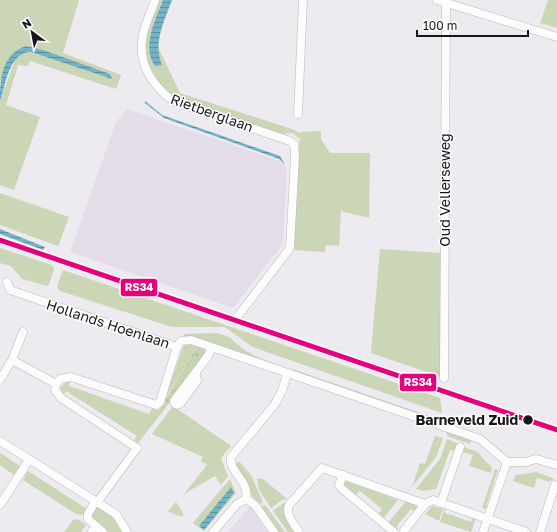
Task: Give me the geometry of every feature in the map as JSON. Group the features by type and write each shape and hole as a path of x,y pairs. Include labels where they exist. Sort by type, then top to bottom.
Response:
{"street":[{"name":"Rietberglaan","path":"155,0 144,31 142,53 145,66 152,82 162,93 173,101 290,141 294,144 295,156 290,248 238,316"},
{"path":"298,114 303,0"},
{"path":"437,0 557,37"},
{"name":"Oud Vellerseweg","path":"444,378 446,3"},
{"name":"Hollands Hoenlaan","path":"7,282 10,290 177,347 179,343 185,340 480,440 507,462"},
{"path":"0,380 12,360 23,332"},
{"path":"103,532 88,519 88,514 137,448 61,398 55,390 56,384 60,379 71,377 156,405 160,402 177,347"},
{"path":"196,373 208,356 211,348"},
{"path":"12,360 56,384"},
{"path":"246,499 247,488 233,466 231,457 275,404 282,391 287,374"},
{"path":"0,441 116,514 127,532"},
{"path":"441,502 460,446"},
{"path":"483,532 507,462 526,462 536,459 557,465"},
{"path":"0,506 29,460"},
{"path":"299,532 288,515 289,505 322,468 425,504"},
{"path":"343,475 339,485 341,488 394,532"},
{"path":"540,532 555,485"},
{"path":"214,532 237,504 246,499"},
{"path":"246,499 255,505 274,532"},
{"path":"403,532 425,504 433,500 526,532"}],"shaded area":[{"path":"127,109 283,162 287,171 283,244 233,308 70,252 116,122"},
{"path":"250,506 267,532 228,532"}],"green space":[{"path":"0,0 79,0 63,53 121,75 116,89 30,61 28,66 18,65 6,105 40,117 14,190 0,185 0,101 15,60 20,54 31,52 112,79 43,50 26,46 8,59 0,82"},
{"path":"160,0 163,0 155,23 150,45 152,61 159,57 158,47 180,93 292,129 300,133 299,139 293,133 282,134 181,100 166,90 155,76 146,51 148,31"},
{"path":"548,0 557,0 557,28 540,23"},
{"path":"321,131 321,139 330,153 370,153 369,218 341,211 339,246 326,245 325,252 294,250 300,132"},
{"path":"0,193 69,217 58,246 0,225"},
{"path":"0,248 52,265 54,269 49,284 47,286 22,279 11,266 0,263"},
{"path":"380,249 441,253 441,377 371,353"},
{"path":"63,270 440,398 442,413 261,350 251,346 225,327 172,327 60,291 57,287"},
{"path":"217,333 229,337 243,349 257,357 286,368 286,370 188,336 183,336 184,334"},
{"path":"189,344 197,347 163,402 184,345"},
{"path":"197,347 206,349 205,356 163,411 159,410"},
{"path":"292,369 441,420 443,423 291,371"},
{"path":"67,381 70,381 69,386 149,414 152,409 163,411 138,443 134,440 137,436 66,391 64,395 60,388"},
{"path":"173,406 231,446 221,458 228,476 221,485 215,476 184,494 207,465 201,461 203,457 152,434"},
{"path":"447,431 471,440 470,444 447,436"},
{"path":"435,436 443,438 436,457 412,487 420,463 425,464"},
{"path":"447,439 459,444 456,451 450,450 436,489 423,491 416,489 440,459"},
{"path":"464,447 478,452 492,467 491,473 469,466 473,455 463,452"},
{"path":"0,453 20,466 14,475 0,465"},
{"path":"239,461 251,475 263,502 259,505 252,496 249,485 235,465"},
{"path":"495,469 498,470 486,506 488,507 487,509 482,508"},
{"path":"28,471 87,509 82,515 76,514 23,480"},
{"path":"536,472 555,479 549,482 537,478 534,488 513,481 516,475"},
{"path":"257,478 263,479 287,499 282,500 271,508 259,490"},
{"path":"230,479 236,493 204,531 193,523"},
{"path":"347,481 398,500 383,519 378,515 382,509 360,491 355,496 343,485"},
{"path":"176,502 183,513 183,516 179,516 168,511"},
{"path":"285,502 296,532 288,532 273,511"},
{"path":"405,502 416,504 416,512 411,509 396,527 398,528 396,530 388,523"},
{"path":"265,505 285,532 278,532 261,507"},
{"path":"97,506 115,516 125,532 105,532 92,520 91,515"},
{"path":"432,506 443,509 439,521 425,514"},
{"path":"445,507 445,513 471,522 473,517 476,518 471,532 440,522"},
{"path":"78,519 86,525 81,532 64,532 73,520"}],"water":[{"path":"163,0 172,0 159,40 162,65 155,66 149,50 151,33"},
{"path":"26,46 43,50 110,74 112,79 31,52 24,53 13,63 0,101 2,76 7,61 18,50"},
{"path":"145,101 162,115 280,156 285,164 279,159 164,118 145,103"},
{"path":"0,229 45,247 43,250 0,234"},
{"path":"231,487 234,493 204,530 199,526"}],"transit line":[{"name":"RS34","path":"0,240 557,430"}],"place":[{"name":"Barneveld Zuid","path":"528,420"}]}
